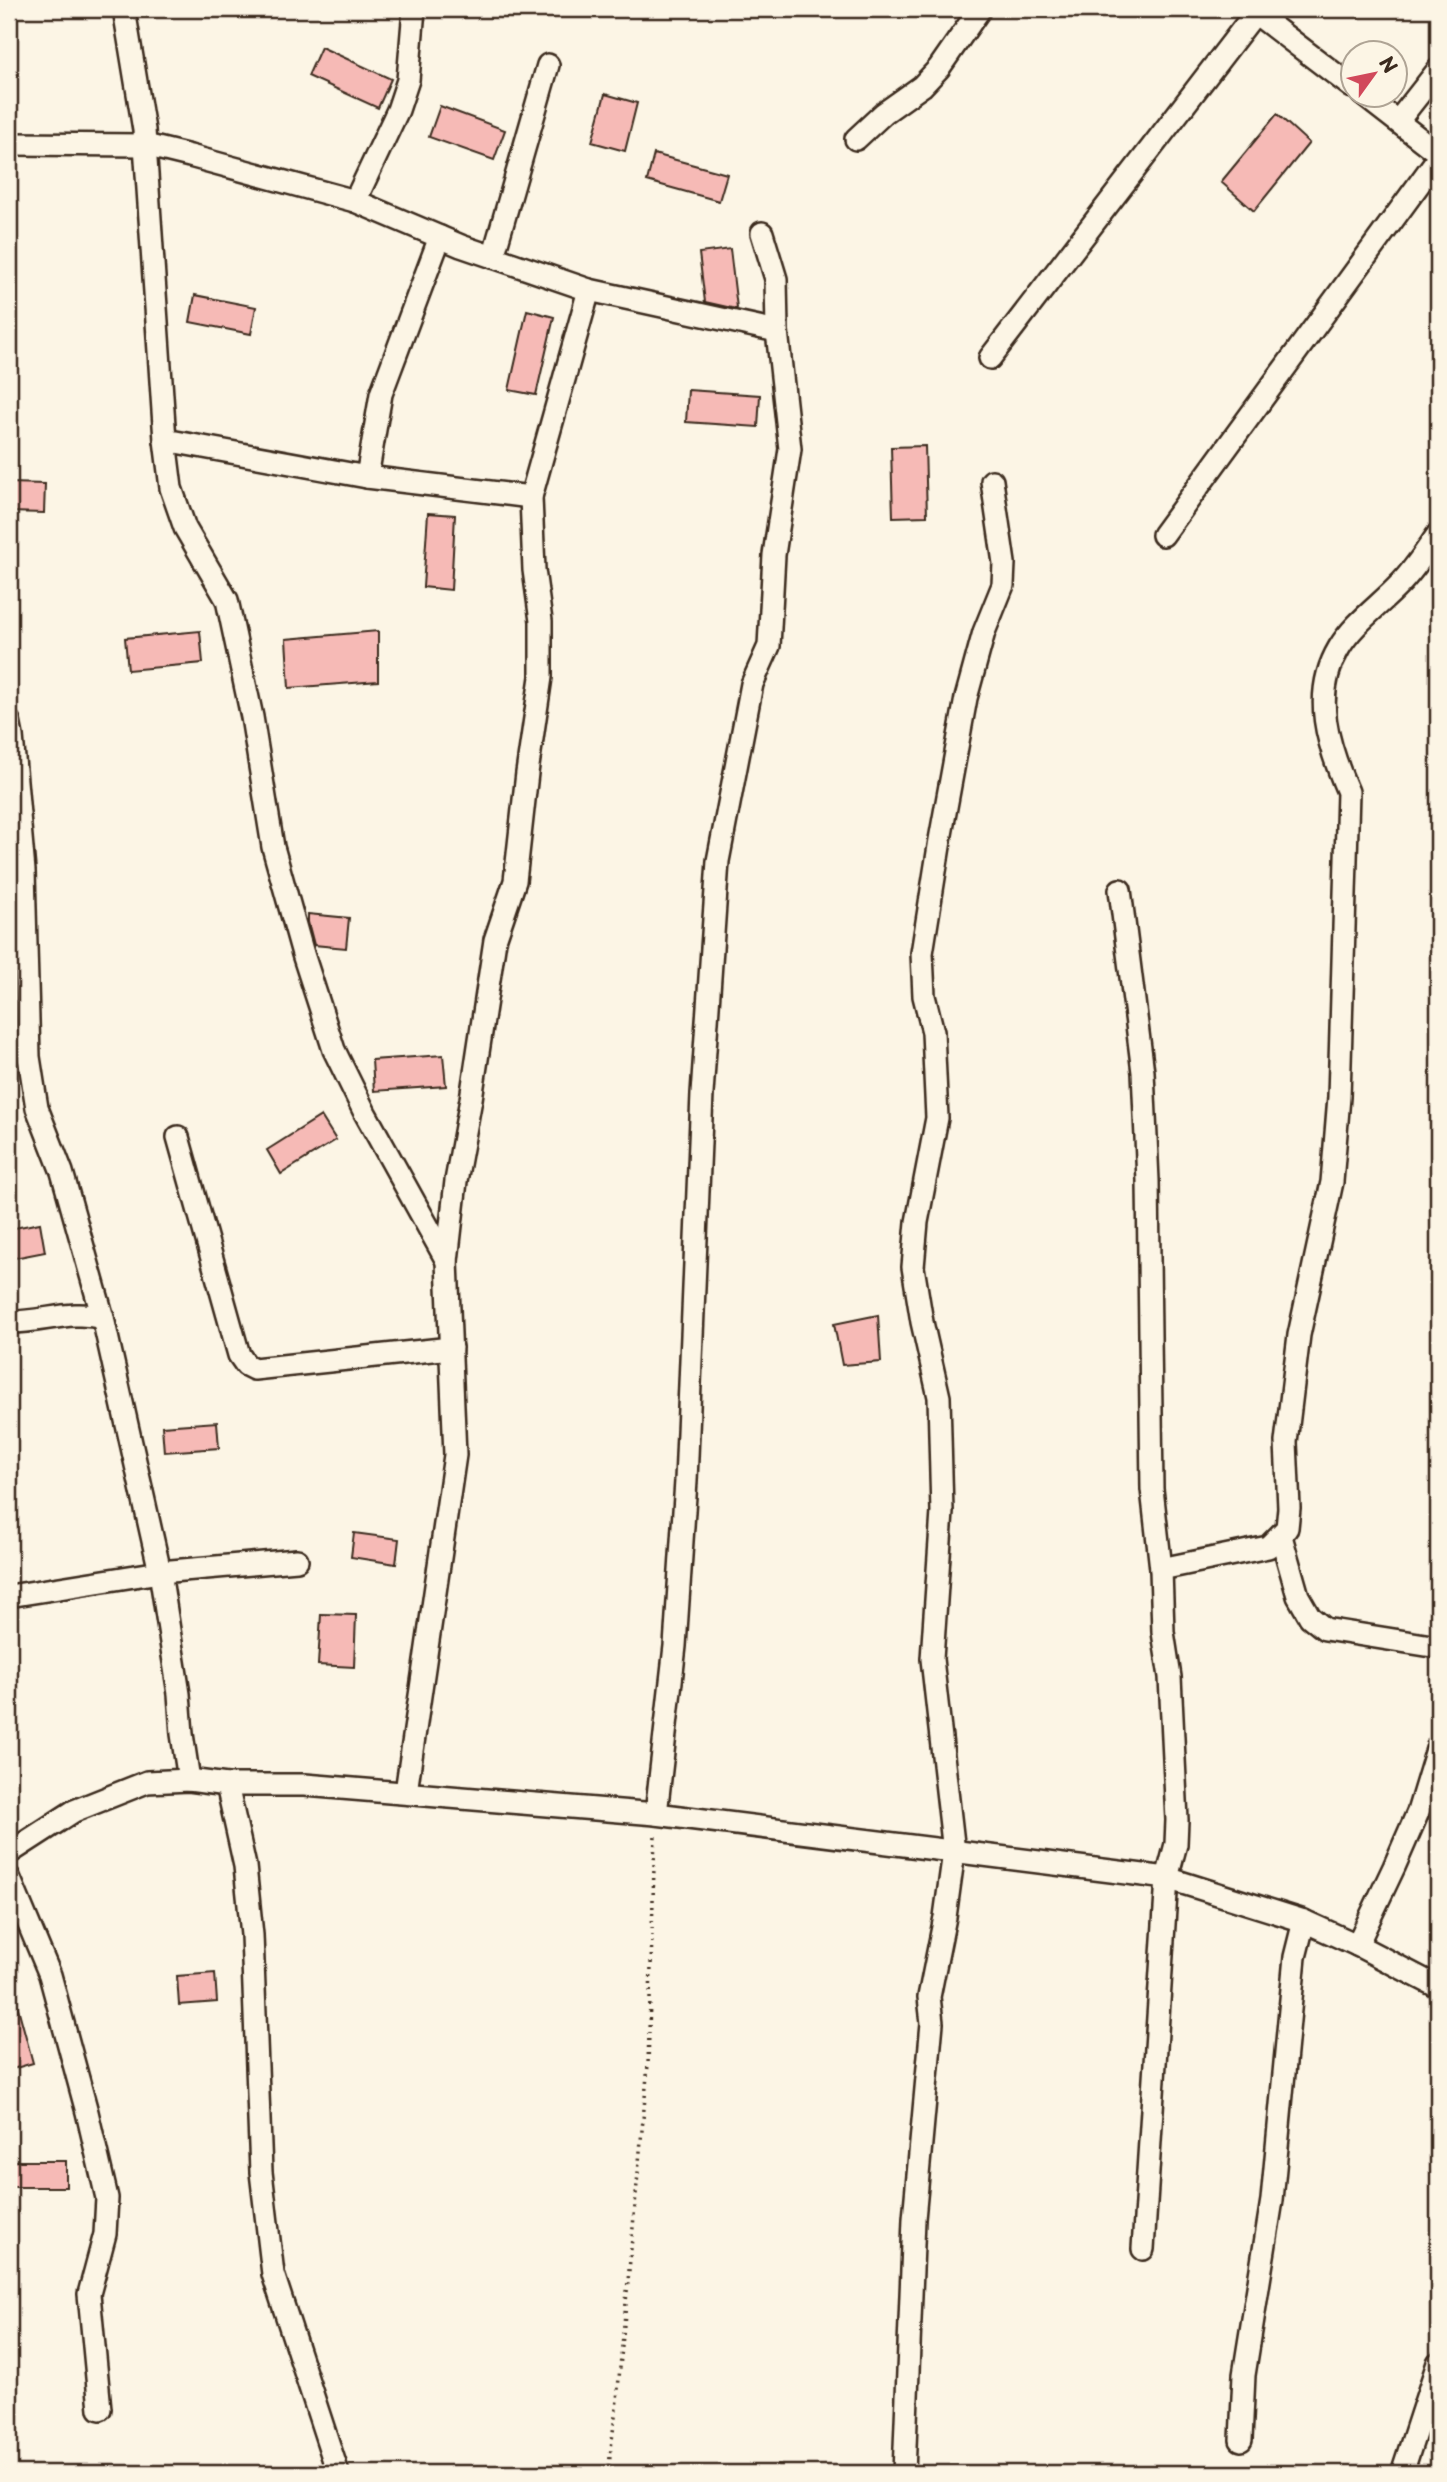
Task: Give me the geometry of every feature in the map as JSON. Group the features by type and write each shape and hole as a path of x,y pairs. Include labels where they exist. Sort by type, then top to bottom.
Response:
{"street":[{"path":"124,9 145,130 164,439 171,488 185,528 227,600 249,704 273,847 334,1050 365,1114 447,1261"},
{"path":"355,201 398,110 408,80 414,9"},
{"path":"856,139 884,113 922,86 939,68 980,9"},
{"path":"990,358 1253,11 1338,76"},
{"path":"493,257 548,65"},
{"path":"1398,121 1438,71"},
{"path":"1163,536 1438,155 1381,108"},
{"path":"9,144 145,145 355,201 440,237 589,290 777,331"},
{"path":"656,1814 675,1646 685,1495 702,1094 718,861 752,684 769,646 774,555 790,449 777,331 776,279 762,233"},
{"path":"367,477 381,394 440,237"},
{"path":"406,1792 455,1455 447,1261 456,1181 495,940 515,881 541,677 541,621 534,570 531,497 589,290"},
{"path":"164,439 367,477 531,497"},
{"path":"904,2473 914,2219 932,2023 929,1997 945,1917 954,1852 932,1659 942,1512 939,1398 913,1267 917,1222 937,1118 933,1032 924,996 922,953 966,698 984,632 1003,585 1004,563 992,481"},
{"path":"1161,1569 1268,1547 1287,1528 1289,1508 1286,1442 1299,1335 1332,1182 1339,1097 1348,792 1324,722 1325,685 1339,647 1401,583 1438,534"},
{"path":"9,721 24,871 29,1056 37,1108 62,1172 103,1318 160,1572 189,1780"},
{"path":"1120,890 1143,1072 1148,1181 1152,1489 1161,1569 1162,1616 1170,1677 1177,1820 1176,1844 1167,1878 1143,2249"},
{"path":"178,1137 239,1354 246,1364 254,1369 451,1348"},
{"path":"9,1322 88,1313 103,1318"},
{"path":"1281,1536 1298,1596 1310,1617 1325,1629 1438,1647"},
{"path":"9,1596 160,1572 297,1560"},
{"path":"1357,1945 1418,1812 1438,1746"},
{"path":"9,1853 74,1811 147,1782 189,1780 228,1785 305,1785 656,1814 1167,1878 1304,1921 1438,1987"},
{"path":"228,1785 245,1866 252,1935 261,2172 273,2274 338,2473"},
{"path":"9,1877 50,1975 107,2198 104,2234 89,2294 100,2409"},
{"path":"1241,2440 1244,2375 1272,2200 1295,1957 1304,1921"},
{"path":"1402,2473 1438,2363"}],"path":[{"path":"608,2473 648,2065 656,1814"}],"building":[{"path":"321,47 391,79 378,108 308,76"},
{"path":"605,94 637,103 625,151 592,142"},
{"path":"440,106 505,130 494,160 429,137"},
{"path":"1277,114 1309,143 1254,211 1221,182"},
{"path":"654,154 727,174 719,201 647,181"},
{"path":"730,249 736,309 705,302 699,253"},
{"path":"195,295 256,307 251,334 190,322"},
{"path":"527,310 554,317 536,395 509,390"},
{"path":"688,390 760,395 758,427 686,422"},
{"path":"925,446 927,516 893,517 891,447"},
{"path":"9,483 45,484 44,513 9,512"},
{"path":"428,513 455,515 451,590 423,587"},
{"path":"200,631 203,663 128,670 125,638"},
{"path":"378,631 378,681 289,688 286,639"},
{"path":"308,914 349,918 346,948 314,945"},
{"path":"443,1055 446,1086 374,1091 372,1060"},
{"path":"321,1116 336,1140 281,1174 267,1150"},
{"path":"40,1223 45,1252 9,1259 9,1229"},
{"path":"878,1315 881,1362 842,1365 834,1324"},
{"path":"217,1422 219,1448 164,1452 162,1426"},
{"path":"354,1533 399,1539 396,1564 351,1557"},
{"path":"321,1614 356,1615 354,1667 318,1665"},
{"path":"215,1973 217,2002 179,2005 177,1976"},
{"path":"14,1993 33,2063 9,2070 9,1994"},
{"path":"9,2161 66,2161 66,2187 9,2187"}]}
